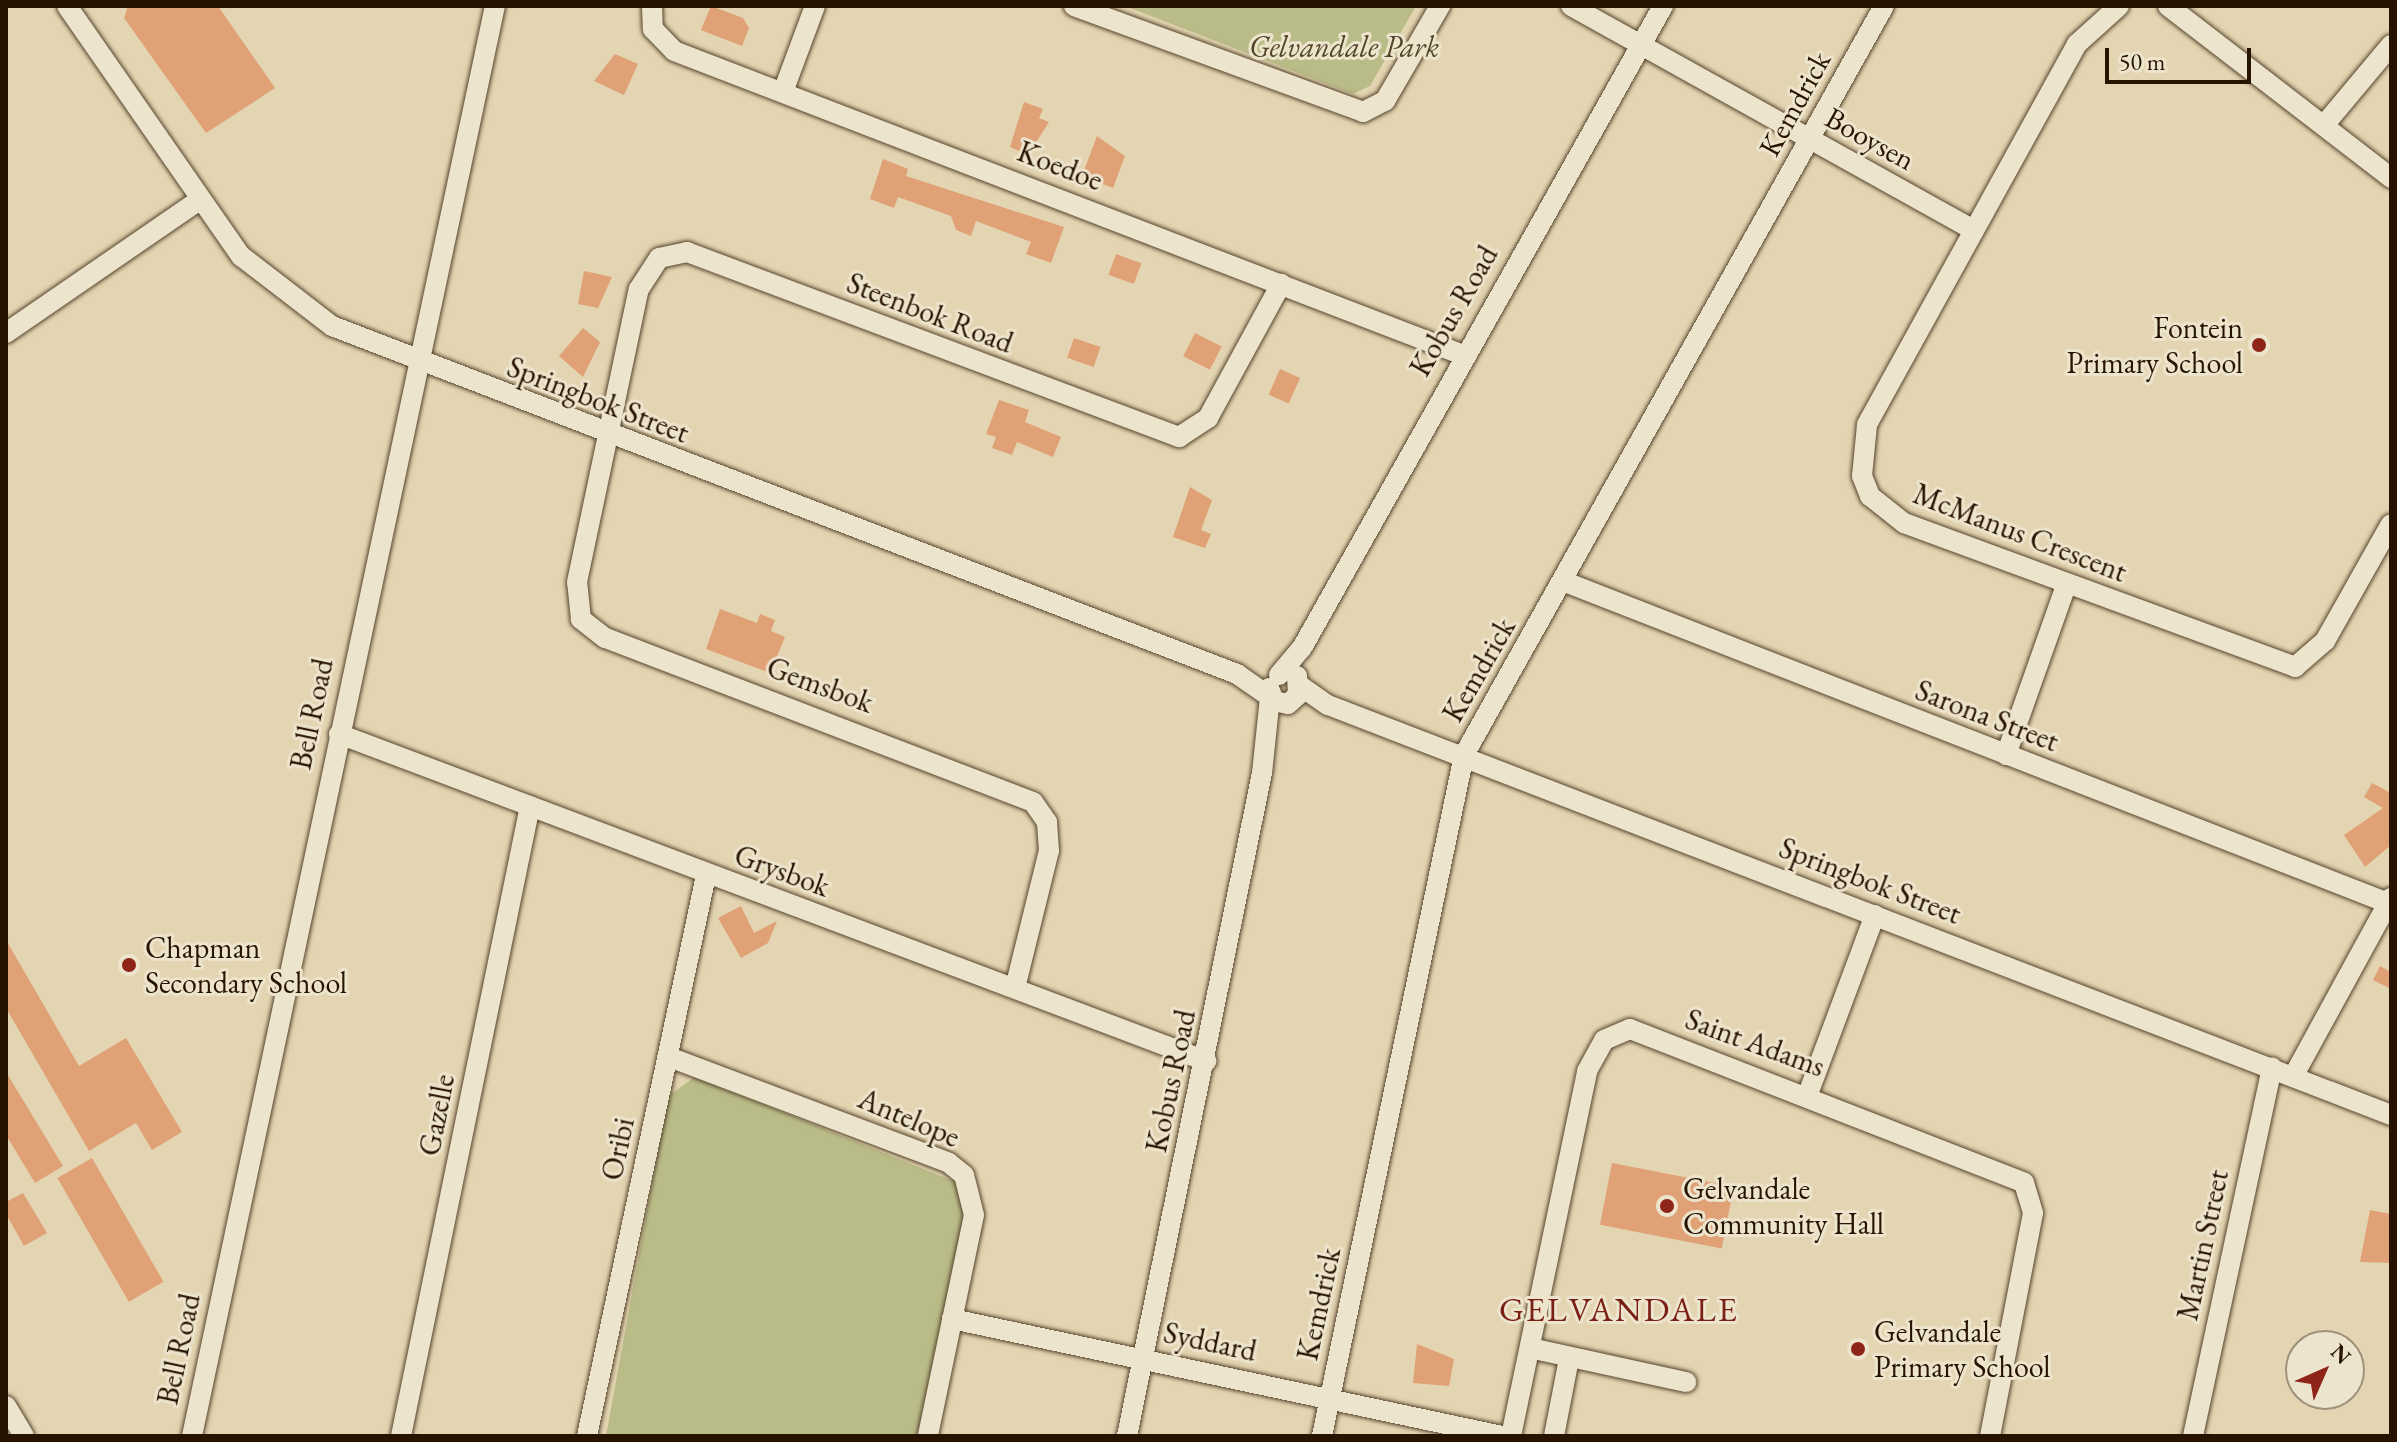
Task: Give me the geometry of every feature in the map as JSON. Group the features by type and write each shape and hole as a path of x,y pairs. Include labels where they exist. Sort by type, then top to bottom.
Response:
{"street":[{"name":"Springbok Street","path":"67,6 198,201 241,256 291,299 419,363 1237,674 1464,755 2391,1115"},
{"name":"Bell Road","path":"192,1436 495,6"},
{"path":"783,92 815,6"},
{"path":"1074,6 1363,112 1385,101 1440,6"},
{"name":"Booysen","path":"1571,6 1974,230"},
{"name":"Kobus Road","path":"1127,1436 1206,1061 1268,737 1285,689 1302,648 1463,355 1663,6"},
{"name":"Kemdrick","path":"1322,1436 1464,755 1565,582 1884,6"},
{"name":"McManus Crescent","path":"2119,6 2077,44 1867,425 1862,476 1870,496 1904,523 2295,667 2325,641 2391,524"},
{"path":"2168,6 2325,124 2391,178"},
{"name":"Koedoe","path":"651,13 669,48 1463,355"},
{"path":"2325,124 2391,45"},
{"path":"6,333 198,201"},
{"name":"Steenbok Road","path":"609,436 639,289 651,265 675,251 1179,437 1208,418 1281,284"},
{"name":"Gemsbok","path":"609,436 577,582 585,624 1033,802 1047,822 1049,851 1015,988"},
{"name":"Sarona Street","path":"1565,582 2390,901"},
{"path":"2006,755 2067,583"},
{"name":"Grysbok","path":"339,734 706,875 1206,1061"},
{"name":"Gazelle","path":"401,1436 530,806"},
{"name":"Oribi","path":"587,1436 706,875"},
{"path":"2294,1075 2390,901"},
{"path":"1808,1094 1875,915"},
{"name":"Saint Adams","path":"1511,1436 1587,1071 1604,1040 1630,1029 1808,1094 2016,1177 2030,1193 2030,1235 1990,1436"},
{"name":"Antelope","path":"669,1057 957,1169 973,1193 974,1215 928,1436"},
{"name":"Martin Street","path":"2193,1436 2272,1067"},
{"name":"Syddard","path":"952,1319 1502,1436"},
{"path":"1530,1348 1569,1359 1686,1382"},
{"path":"1554,1436 1569,1359"},
{"path":"6,1406 24,1436"}],"green space":[{"name":"Gelvandale Park","path":"1125,6 1416,6 1370,86 1353,94"},
{"path":"695,1077 958,1183 964,1217 917,1436 606,1436 668,1096"}],"building":[{"path":"128,6 218,6 275,88 206,133 124,18"},
{"path":"711,6 743,18 749,28 742,46 701,30"},
{"path":"615,54 638,64 624,95 594,81"},
{"path":"1024,102 1043,109 1039,118 1049,122 1028,155 1010,147"},
{"path":"1097,136 1125,156 1113,188 1082,176"},
{"path":"883,159 908,169 906,176 1064,227 1051,263 1026,254 1031,242 976,221 971,236 956,230 951,216 898,197 894,208 870,199"},
{"path":"1116,254 1141,263 1134,284 1108,275"},
{"path":"584,271 612,277 598,308 578,304"},
{"path":"583,328 600,342 583,377 559,356"},
{"path":"1195,333 1222,347 1210,370 1183,356"},
{"path":"1074,338 1100,347 1094,367 1067,358"},
{"path":"1280,369 1300,378 1289,404 1269,395"},
{"path":"999,400 1029,410 1025,422 1061,437 1053,457 1017,442 1012,455 992,448 996,437 986,434"},
{"path":"1190,487 1212,500 1201,530 1211,534 1205,548 1173,537"},
{"path":"720,609 757,623 760,614 775,620 771,631 785,637 770,673 706,649"},
{"path":"2372,783 2391,793 2391,845 2365,867 2344,835 2383,808 2364,797"},
{"path":"741,906 754,933 777,921 768,943 741,958 718,918"},
{"path":"6,940 79,1066 126,1038 182,1132 152,1150 136,1123 89,1151 6,1008"},
{"path":"2380,966 2391,972 2391,989 2373,980"},
{"path":"6,1072 63,1166 35,1183 6,1135"},
{"path":"92,1158 164,1282 129,1302 57,1178"},
{"name":"Gelvandale Community Hall","path":"1612,1163 1734,1187 1722,1249 1600,1225"},
{"path":"23,1193 47,1233 24,1246 6,1214 6,1202"},
{"path":"2370,1210 2391,1214 2391,1263 2360,1262"},
{"path":"1417,1344 1454,1359 1449,1386 1413,1383"}],"place":[{"name":"Fontein Primary School","path":"2259,345"},
{"name":"Chapman Secondary School","path":"129,965"},
{"name":"Gelvandale Community Hall","path":"1667,1206"},
{"name":"Gelvandale Primary School","path":"1858,1349"}],"district":[{"name":"GELVANDALE","path":"1619,1310"}]}
